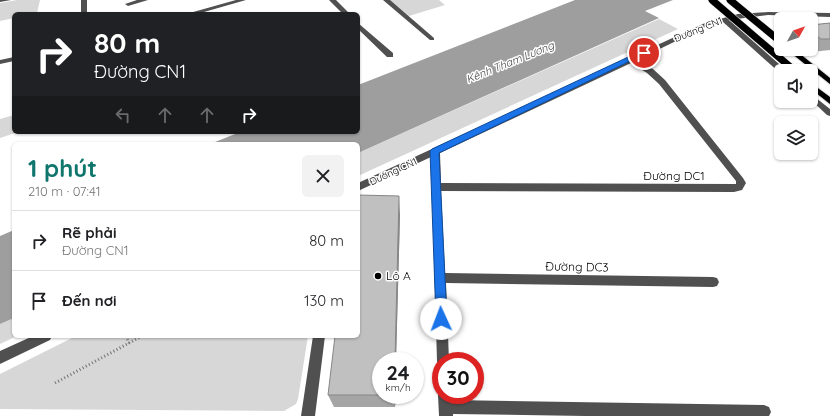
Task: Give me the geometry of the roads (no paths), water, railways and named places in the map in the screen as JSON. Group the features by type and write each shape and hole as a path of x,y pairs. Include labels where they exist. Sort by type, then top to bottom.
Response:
{"main road":[{"path":"712,0 787,64"},
{"path":"730,0 774,36"},
{"path":"798,56 830,82"},
{"path":"818,91 830,101"}],"street":[{"path":"84,0 84,12"},
{"path":"128,4 145,0"},
{"path":"195,12 225,2 243,0"},
{"path":"332,0 345,12"},
{"path":"386,0 432,39"},
{"name":"Đường CN1","path":"360,186 700,26 724,19 769,12 830,15"},
{"path":"724,19 775,64"},
{"path":"360,27 390,55"},
{"path":"0,62 12,59"},
{"name":"Đường DC1","path":"436,187 739,187 741,183 740,180 662,82 650,71 630,59"},
{"path":"818,102 830,113"},
{"path":"434,151 443,352"},
{"name":"Đường DC3","path":"440,278 714,282"},
{"path":"0,358 42,338"},
{"path":"308,416 319,338"},
{"path":"445,406 764,412"}],"water":[{"name":"Kênh Tham Lương","path":"575,0 673,0 645,11 659,18 360,152 360,142 215,142 235,134 360,134 360,84"},
{"path":"12,231 12,319 0,324 0,236"}],"place":[{"name":"Lô A","path":"378,276"}]}
